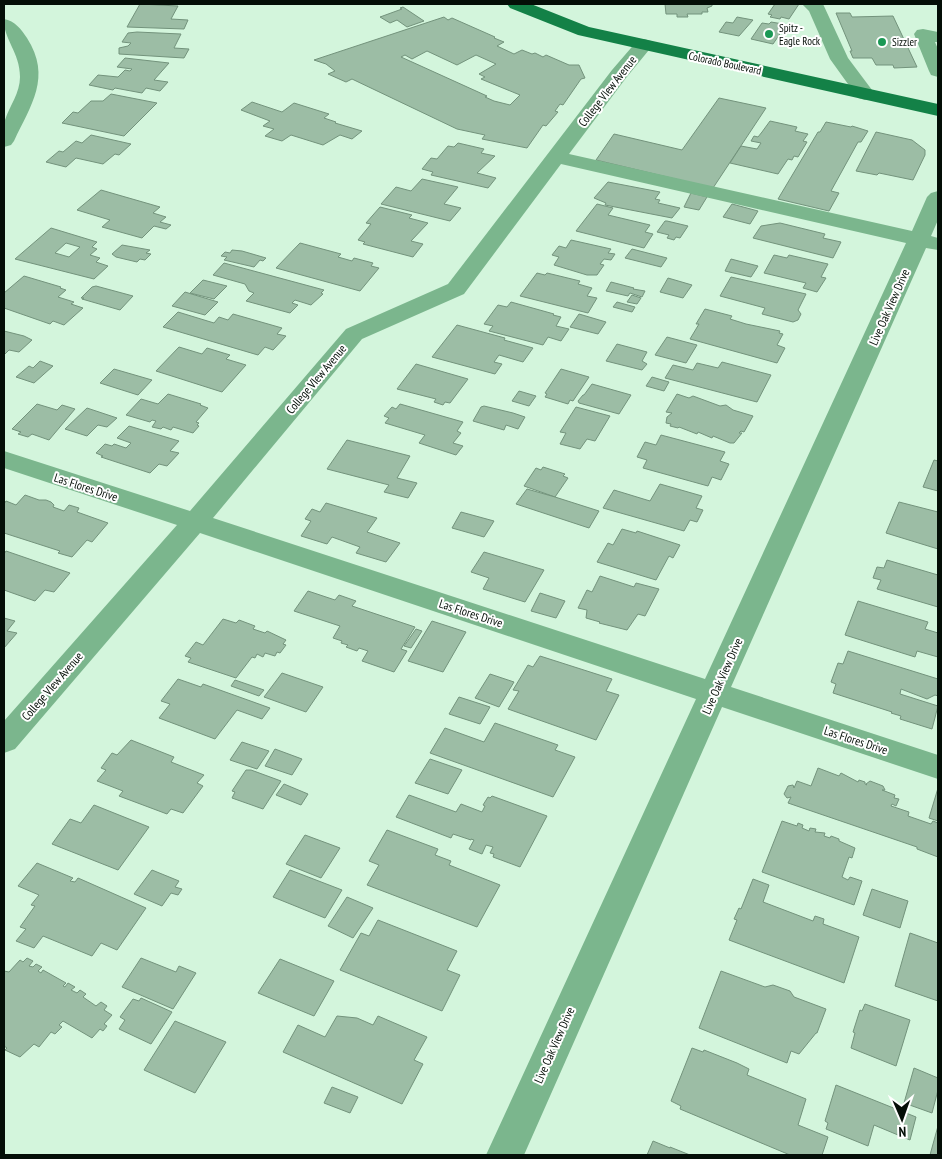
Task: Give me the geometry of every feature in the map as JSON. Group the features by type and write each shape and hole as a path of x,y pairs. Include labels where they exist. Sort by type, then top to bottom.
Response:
{"main road":[{"name":"Colorado Boulevard","path":"516,4 584,31 938,110"}],"street":[{"path":"811,4 817,8 839,59 865,94"},
{"path":"4,24 10,28 21,44 28,62 29,88 4,141"},
{"path":"938,37 923,34 938,71"},
{"name":"College VIew Avenue","path":"4,741 195,522 354,334 456,289 619,74 644,45"},
{"path":"556,157 929,242"},
{"name":"Live Oak View Drive","path":"504,1155 714,693 929,242 938,197"},
{"name":"Las Flores Drive","path":"4,459 938,767"}],"building":[{"path":"140,4 178,6 171,19 188,20 184,29 127,27"},
{"path":"665,4 712,4 712,6 707,8 708,12 702,12 702,14 687,14 688,17 677,17 677,14 666,14"},
{"path":"775,4 799,4 789,19 781,17 780,19 770,17 772,15 768,14"},
{"path":"403,7 424,21 407,27 397,20 390,23 380,17"},
{"path":"836,13 850,13 852,17 893,16 917,67 894,68 893,65 876,65 872,58 853,58 850,51 852,51"},
{"path":"444,17 448,20 452,18 495,37 504,42 497,46 514,54 522,50 543,57 546,55 569,65 579,65 585,78 581,79 563,105 560,104 555,111 558,112 546,126 543,125 527,148 482,139 485,135 457,129 352,79 346,82 328,74 335,71 326,64 314,60","holes":["427,51 457,65 476,55 496,64 479,74 485,77 481,79 520,95 510,105 494,101 485,97 487,96 401,57 405,55 412,59"]},
{"path":"737,17 753,20 739,36 719,32 726,22 733,23"},
{"path":"771,22 783,24 780,27 784,28 773,44 751,39 762,23 769,24"},
{"path":"128,33 181,34 174,48 189,49 184,58 119,54 119,48 128,46 131,43 122,42"},
{"path":"125,58 169,63 154,80 168,82 160,91 146,88 142,93 89,85 98,75 118,77 125,70 130,71 132,69 117,67"},
{"path":"111,94 157,103 124,136 62,123 73,112 78,113 91,101 103,101"},
{"path":"719,98 766,108 713,188 596,160 614,134 682,150"},
{"path":"252,102 282,112 294,103 329,114 324,118 362,131 352,139 340,135 323,145 291,135 282,141 265,136 274,129 263,126 270,121 241,110"},
{"path":"770,121 797,127 795,131 808,134 803,141 807,142 798,157 794,156 792,160 788,159 778,174 730,163 741,146 757,149 761,143 751,141 754,136 758,137"},
{"path":"826,122 852,126 868,131 861,142 858,142 831,191 839,193 829,211 778,199 818,132 820,132"},
{"path":"876,132 912,140 925,150 925,155 913,180 879,173 877,175 856,171"},
{"path":"91,135 131,144 119,155 115,154 103,164 76,158 66,167 46,162 59,151 63,152 76,141 82,143"},
{"path":"458,143 484,149 481,153 495,156 477,173 496,178 488,188 431,175 433,172 422,169 431,158 437,159 448,146 454,147"},
{"path":"422,179 458,187 444,204 461,208 450,221 381,204 396,187 411,191"},
{"path":"608,182 660,192 655,199 660,200 658,203 680,208 672,218 605,205 606,203 594,198"},
{"path":"101,190 160,207 153,213 166,217 160,222 171,225 166,229 154,226 142,238 102,227 110,220 77,210"},
{"path":"691,193 707,197 699,210 684,207"},
{"path":"597,204 613,208 608,215 650,225 645,232 653,234 644,248 576,231"},
{"path":"732,204 758,211 750,224 723,217"},
{"path":"380,207 412,215 409,218 428,223 411,241 423,244 413,257 363,244 365,242 358,240 371,224 366,223"},
{"path":"665,221 688,226 680,238 676,237 674,240 667,238 669,235 657,232"},
{"path":"780,223 825,234 823,238 841,242 833,258 753,238 761,226"},
{"path":"51,228 97,242 92,247 97,249 90,255 100,258 96,262 108,266 94,279 15,259","holes":["66,243 80,247 69,257 55,253"]},
{"path":"571,240 611,249 608,253 615,254 611,260 604,259 600,264 604,265 597,275 587,275 554,265 559,257 552,255 559,246 566,248"},
{"path":"300,243 341,254 338,257 352,261 354,258 373,263 371,266 379,268 360,291 276,268"},
{"path":"122,245 150,250 146,253 151,254 145,260 140,259 137,262 116,257 112,254"},
{"path":"632,249 667,258 661,267 625,258"},
{"path":"232,250 266,258 263,261 260,260 254,267 224,260 227,257 221,256 225,252 230,253"},
{"path":"774,255 787,258 789,255 828,264 821,277 826,278 817,292 803,288 806,283 764,273"},
{"path":"731,259 758,266 751,277 725,271"},
{"path":"224,263 324,290 321,293 323,294 311,305 295,300 292,303 298,305 290,313 246,301 254,293 249,291 245,284 213,275"},
{"path":"537,273 545,275 547,273 580,281 578,284 592,288 587,296 597,298 588,313 520,296"},
{"path":"24,276 61,287 66,290 58,297 74,302 71,304 83,308 64,325 53,321 50,324 4,308 4,293"},
{"path":"731,277 806,294 798,310 801,314 798,320 793,322 762,314 765,308 720,296"},
{"path":"668,278 692,285 683,298 660,292"},
{"path":"203,280 227,286 214,299 190,293"},
{"path":"611,282 645,291 642,297 630,293 628,296 606,291"},
{"path":"96,286 133,296 120,310 81,298 92,287"},
{"path":"185,292 218,302 205,315 172,306"},
{"path":"632,295 641,298 637,304 627,302"},
{"path":"511,302 561,317 556,326 569,329 561,341 548,337 543,345 489,331 493,326 484,324 498,305 507,307"},
{"path":"617,302 635,307 632,312 613,307"},
{"path":"705,309 732,316 730,319 746,324 780,331 779,333 783,334 777,345 785,348 777,363 690,339"},
{"path":"178,312 214,323 219,317 228,320 233,314 282,328 277,334 286,336 273,350 265,347 258,355 163,327"},
{"path":"579,314 606,322 598,334 570,327"},
{"path":"457,325 533,348 523,362 499,355 494,362 502,364 495,374 432,357"},
{"path":"4,331 32,340 19,352 9,350 4,355"},
{"path":"667,337 697,345 686,363 655,355"},
{"path":"617,344 647,352 642,361 647,364 642,370 606,361"},
{"path":"179,347 202,354 207,348 230,355 226,359 246,365 222,392 156,371"},
{"path":"40,361 53,366 34,383 16,377 29,366 33,368"},
{"path":"722,362 771,375 757,402 665,378 673,365 693,370 697,363 718,368"},
{"path":"416,364 468,379 450,403 445,402 443,405 434,402 436,399 397,389"},
{"path":"114,369 152,380 138,395 100,383"},
{"path":"561,369 589,377 573,401 570,400 568,404 545,397 547,394 545,393"},
{"path":"652,377 669,382 664,391 646,386"},
{"path":"592,384 631,395 619,414 579,403 578,401"},
{"path":"519,391 536,396 529,406 512,401"},
{"path":"168,394 208,408 196,422 199,423 197,425 199,426 193,433 173,427 171,430 163,427 161,429 152,427 156,421 152,420 150,422 126,415 141,399 158,404"},
{"path":"677,394 689,398 693,396 720,406 726,405 733,410 753,416 744,432 741,431 739,433 742,433 734,443 713,436 712,438 698,432 697,434 666,423 667,417 672,413 666,412"},
{"path":"37,404 57,410 62,405 75,409 49,440 32,434 28,437 18,434 21,432 12,429"},
{"path":"400,404 463,422 457,431 461,433 453,443 463,446 456,455 419,443 425,435 385,423 389,418 384,416 392,407 396,409"},
{"path":"484,406 525,417 518,429 506,425 504,430 473,421 481,407"},
{"path":"576,407 610,416 595,441 587,439 580,449 560,444 566,433 560,432"},
{"path":"87,408 117,418 107,427 98,425 87,436 65,429"},
{"path":"129,426 179,441 170,451 179,453 167,466 159,464 150,473 101,457 103,456 96,453 105,444 112,446 114,444 126,448 131,443 117,438"},
{"path":"661,435 725,452 720,461 729,464 721,480 712,477 708,486 643,468 647,460 637,457 645,442 656,445"},
{"path":"347,440 410,456 397,478 417,483 408,498 384,492 389,485 327,469"},
{"path":"934,460 938,461 938,491 923,487"},
{"path":"543,467 565,474 563,476 568,478 555,497 524,486 536,468 541,470"},
{"path":"660,484 702,496 696,508 703,510 697,522 690,520 684,531 603,508 614,490 650,501"},
{"path":"527,489 599,511 589,528 516,504"},
{"path":"25,495 51,502 54,505 53,507 64,511 69,505 79,508 77,512 108,523 92,542 87,540 72,557 58,553 60,551 4,533 4,504 6,501 16,505"},
{"path":"899,502 938,512 938,549 886,533"},
{"path":"326,503 377,518 367,532 400,543 386,562 356,553 360,547 332,537 327,544 301,536 311,521 305,519 312,509 320,512"},
{"path":"461,512 494,521 484,537 452,528"},
{"path":"622,529 636,533 637,531 680,545 673,558 669,556 656,580 597,562 608,543 613,545"},
{"path":"6,551 70,573 54,592 45,590 35,601 4,590 4,554"},
{"path":"484,552 544,570 525,602 483,589 489,578 471,572"},
{"path":"887,560 938,575 938,607 877,589 881,580 873,578 877,567 884,568"},
{"path":"600,576 634,587 636,583 659,589 645,616 638,614 627,630 586,618 587,610 578,608 587,590 592,592"},
{"path":"308,591 335,600 339,595 356,601 352,606 415,627 401,649 407,651 394,672 362,661 368,651 359,648 357,651 346,647 348,645 333,638 340,626 294,611"},
{"path":"540,593 565,601 556,618 531,611"},
{"path":"858,601 928,622 925,629 938,633 938,657 917,651 915,657 845,635"},
{"path":"4,618 15,621 7,631 17,633 4,648"},
{"path":"223,619 236,623 239,620 255,626 253,629 265,633 267,631 286,640 283,644 286,645 275,656 265,653 263,657 257,654 255,658 252,657 236,678 188,662 191,658 185,656 196,642 203,645"},
{"path":"432,621 466,632 443,672 408,661"},
{"path":"416,629 422,631 411,648 404,646"},
{"path":"848,651 938,679 938,696 935,695 927,699 901,689 900,694 938,706 932,729 900,719 901,716 892,712 833,693 836,684 831,682 838,663 843,664"},
{"path":"540,656 612,679 606,691 619,695 596,740 508,709 519,691 513,690 528,665 533,667"},
{"path":"282,673 323,687 306,712 264,697"},
{"path":"490,674 514,682 499,707 475,698"},
{"path":"178,679 201,687 203,684 270,708 262,719 237,710 215,739 159,718 170,704 161,701"},
{"path":"235,680 264,690 259,696 231,686"},
{"path":"459,697 490,707 480,724 449,714"},
{"path":"495,723 558,745 555,750 575,757 553,797 430,753 445,728 484,742"},
{"path":"131,740 174,757 171,762 204,775 197,783 203,786 183,813 171,809 167,814 119,796 123,791 97,781 106,770 101,768 112,753 117,755"},
{"path":"242,742 269,751 257,769 230,760"},
{"path":"275,749 302,759 292,775 265,766"},
{"path":"430,759 462,770 448,794 415,783"},
{"path":"818,768 839,776 841,773 858,782 859,780 865,782 867,785 870,781 883,786 885,790 882,790 895,795 894,798 899,799 896,806 892,804 891,806 909,812 908,816 931,824 933,821 938,823 938,857 917,849 917,847 788,803 791,797 787,798 784,794 788,786 793,785 794,788 797,781 811,786"},
{"path":"246,770 281,781 263,809 232,798 235,792 232,791"},
{"path":"284,784 308,794 301,805 276,795"},
{"path":"938,788 938,821 929,818"},
{"path":"409,795 456,812 461,804 482,812 485,806 483,805 488,797 492,796 547,816 520,867 493,857 494,854 490,853 493,847 486,845 482,854 469,849 474,840 453,834 451,838 396,817"},
{"path":"94,805 149,827 118,870 52,844 70,819 81,823"},
{"path":"782,821 797,826 798,823 803,825 802,828 809,831 810,828 816,829 815,832 825,833 824,836 839,839 839,841 855,848 852,858 849,857 842,877 848,880 850,877 862,881 854,905 762,872"},
{"path":"387,830 438,849 435,855 451,861 449,865 500,885 477,927 367,885 379,865 369,861"},
{"path":"305,835 340,848 321,878 286,864"},
{"path":"37,863 73,878 70,881 75,882 78,878 146,908 117,950 101,943 92,956 43,936 34,948 16,941 26,929 20,927 35,906 31,905 39,895 18,886"},
{"path":"152,870 179,881 175,887 182,889 178,895 171,893 162,906 134,894"},
{"path":"290,870 342,890 325,918 273,897"},
{"path":"753,879 769,885 763,902 813,921 815,916 824,919 823,924 859,937 844,983 729,940 737,920 734,919 739,908 741,909"},
{"path":"872,889 908,901 900,928 863,915"},
{"path":"347,897 373,908 353,938 328,926"},
{"path":"378,920 457,951 447,970 460,975 442,1011 340,970 361,933 369,936"},
{"path":"910,933 938,943 938,1001 895,986"},
{"path":"27,958 33,961 29,966 33,967 36,964 42,967 38,971 41,973 43,970 66,983 63,986 65,987 68,983 75,987 71,990 77,993 80,990 86,994 83,997 96,1006 101,1002 107,1006 104,1010 112,1015 104,1024 107,1026 103,1031 100,1029 92,1038 63,1021 59,1025 62,1027 55,1034 51,1032 39,1047 34,1044 20,1057 5,1050 7,1048 4,1046 4,971 9,972 20,960 23,962"},
{"path":"141,958 176,972 179,966 196,973 173,1009 122,987"},
{"path":"280,959 334,981 314,1016 258,993"},
{"path":"721,971 765,987 773,985 790,991 794,997 826,1009 817,1033 799,1054 791,1051 787,1063 699,1028"},
{"path":"141,998 172,1012 151,1044 119,1029 125,1020 120,1017 133,999 139,1001"},
{"path":"865,1004 910,1020 896,1066 851,1048 855,1033 853,1032 860,1010 862,1011"},
{"path":"337,1016 357,1018 373,1025 378,1016 427,1037 414,1060 423,1064 402,1104 283,1052 298,1025 325,1037"},
{"path":"175,1021 226,1042 195,1093 144,1070"},
{"path":"692,1048 703,1052 704,1050 737,1063 749,1069 747,1075 806,1099 798,1125 828,1137 822,1155 790,1155 680,1109 681,1106 671,1101"},
{"path":"914,1068 938,1078 938,1090 932,1113 904,1103"},
{"path":"836,1085 916,1117 910,1140 874,1125 868,1146 826,1129 828,1123 825,1121"},
{"path":"332,1087 358,1097 350,1113 324,1103"},
{"path":"938,1126 938,1155 930,1155"},
{"path":"653,1141 670,1148 690,1155 647,1155"}],"place":[{"name":"Spitz - Eagle Rock","path":"769,34"},
{"name":"Sizzler","path":"882,42"}]}
